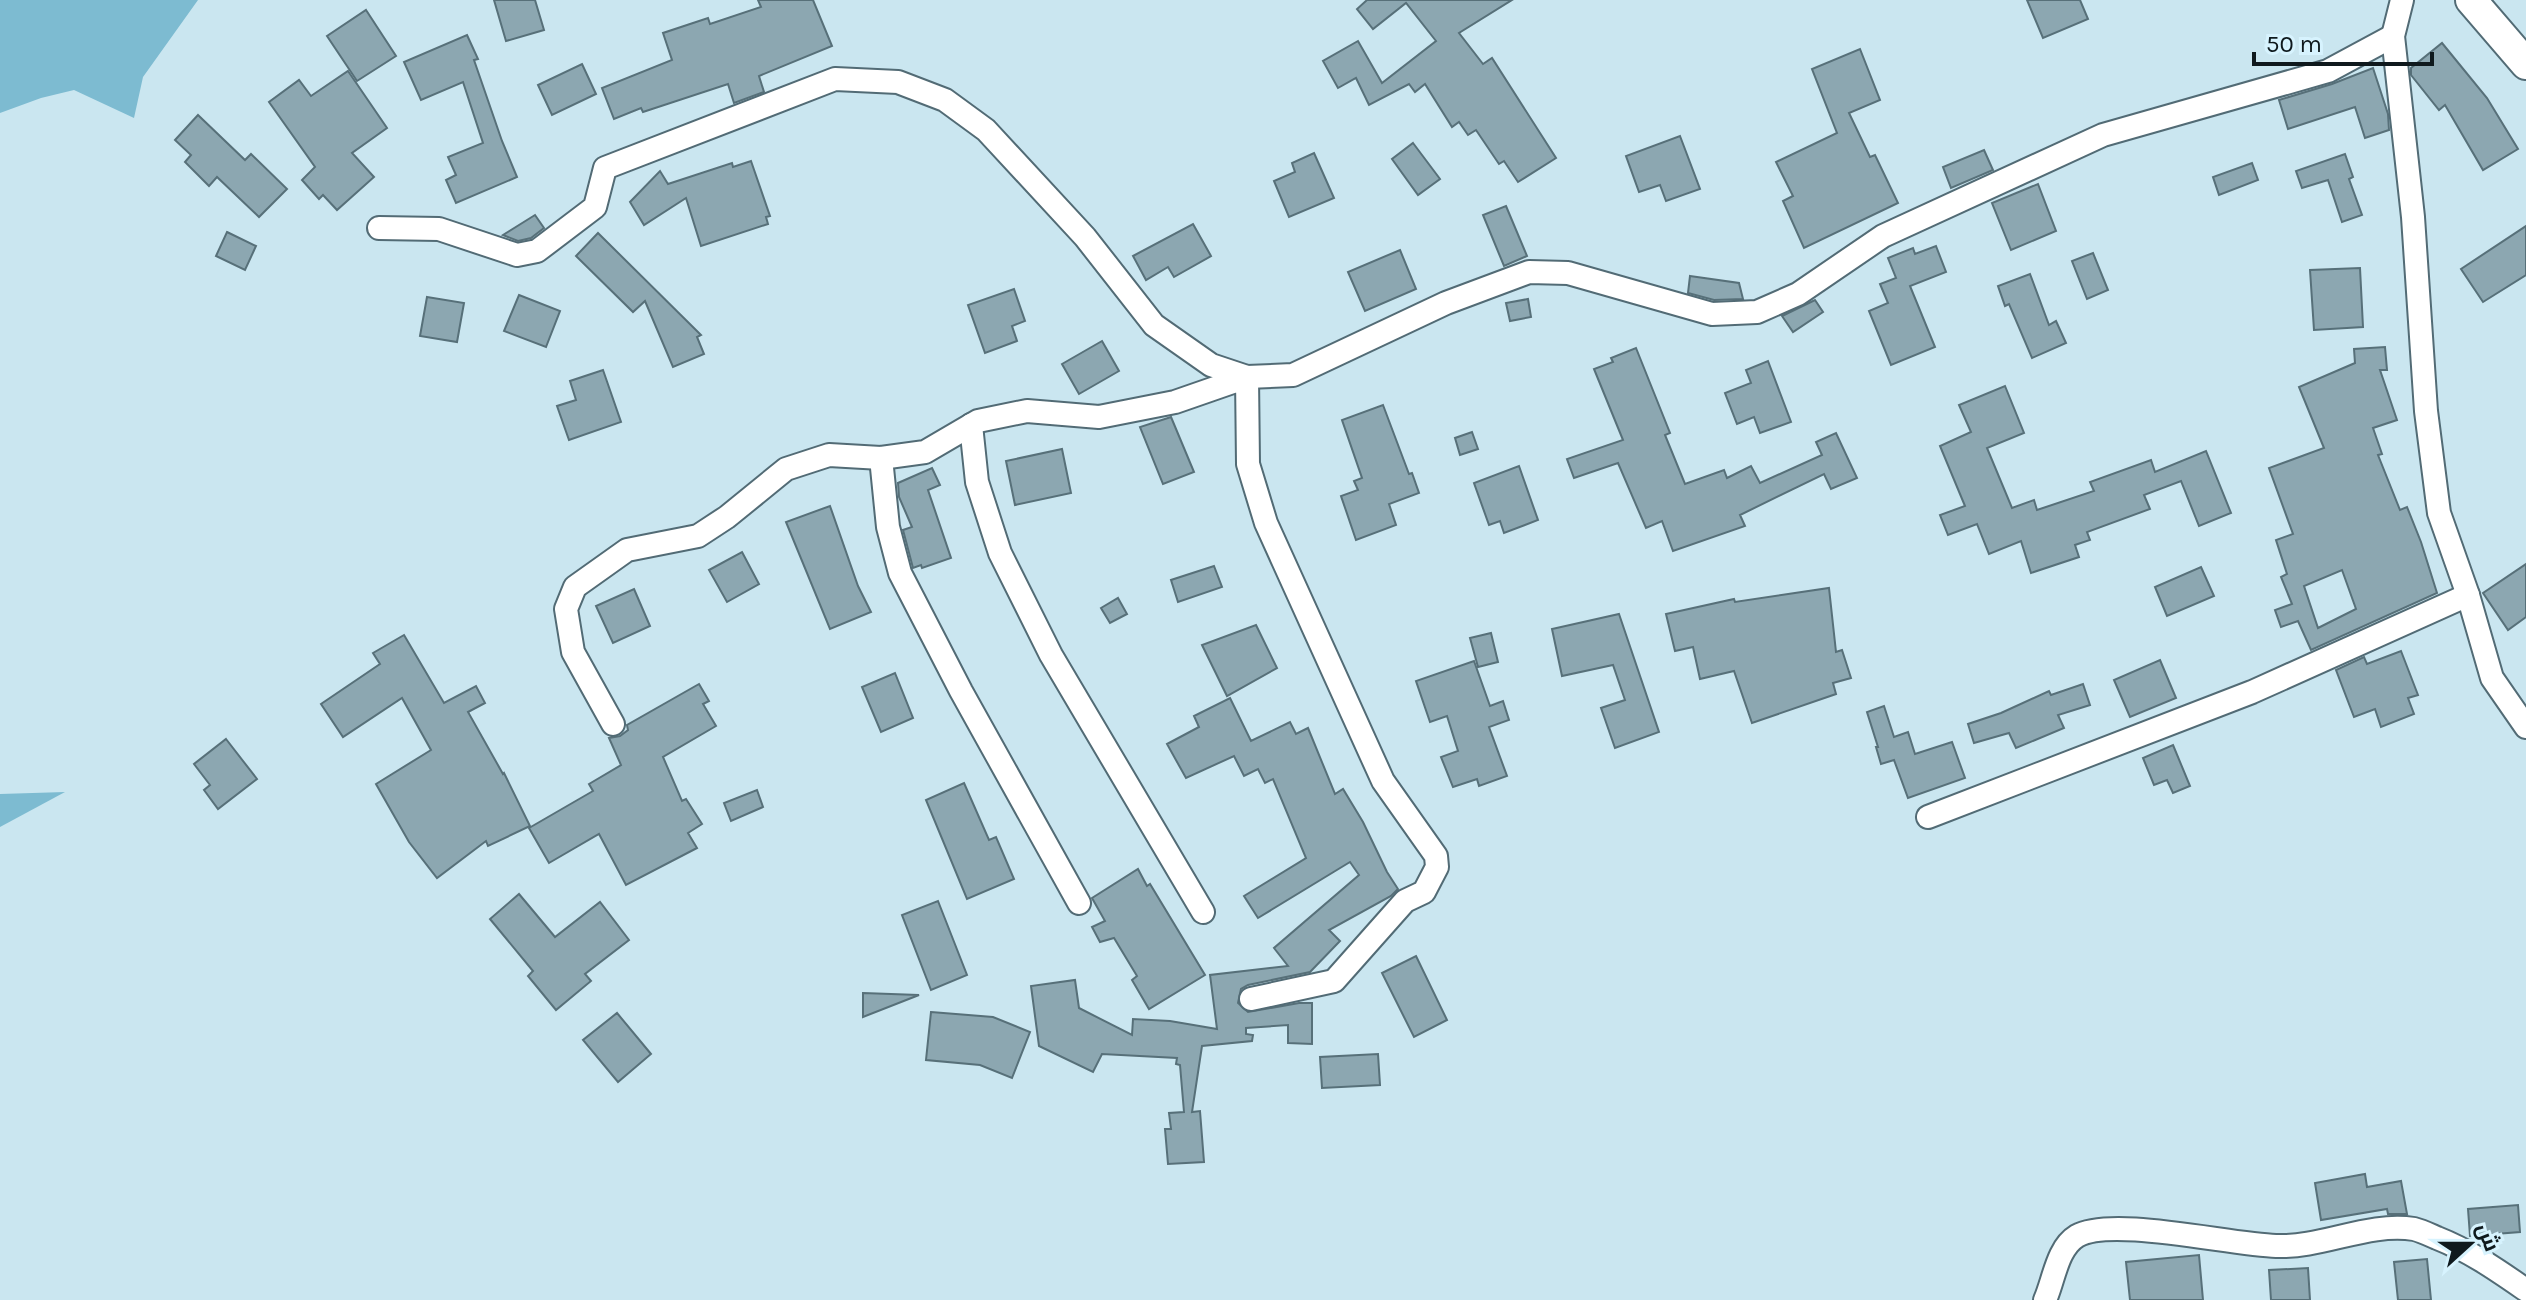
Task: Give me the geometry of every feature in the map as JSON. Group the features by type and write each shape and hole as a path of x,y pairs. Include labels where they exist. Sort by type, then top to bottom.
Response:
{"main road":[{"path":"2471,0 2526,64"}],"street":[{"path":"2402,0 2393,36 2413,217 2426,411 2439,513 2468,595 2492,678 2526,727"},
{"path":"613,724 573,652 566,609 575,587 627,550 698,536 727,517 786,469 829,455 881,458 925,452 978,421 1027,411 1099,417 1175,402 1247,377 1293,375 1446,303 1529,272 1568,273 1712,314 1757,312 1798,294 1883,236 2103,135 2328,71 2393,36"},
{"path":"379,228 439,229 517,255 537,251 595,207 605,168 835,79 898,82 945,100 986,130 1085,237 1154,325 1211,365 1247,377"},
{"path":"1247,377 1248,464 1266,523 1383,781 1436,856 1437,867 1424,892 1405,901 1334,981 1251,999"},
{"path":"971,425 977,482 1000,553 1051,655 1203,912"},
{"path":"881,458 888,527 900,573 961,691 1079,903"},
{"path":"1928,817 2252,692 2468,595"},
{"path":"2045,1300 2063,1251 2077,1236 2098,1230 2134,1229 2278,1246 2320,1241 2365,1230 2416,1229 2469,1251 2526,1290"}],"shaded area":[{"path":"0,0 198,0 143,77 134,118 74,90 0,113"},
{"path":"65,792 0,827 0,794"}],"building":[{"path":"494,0 535,0 544,30 506,41"},
{"path":"758,0 813,0 832,46 759,76 764,92 734,103 728,84 643,112 641,108 614,119 602,88 672,60 663,33 708,18 710,24 761,7"},
{"path":"1367,0 1512,0 1459,33 1483,64 1492,58 1556,158 1518,182 1504,161 1499,164 1476,130 1468,135 1459,122 1452,127 1425,84 1415,92 1409,84 1369,105 1356,78 1338,88 1323,61 1358,41 1382,83 1436,41 1406,3 1373,29 1357,9"},
{"path":"2027,0 2080,0 2088,19 2043,38"},
{"path":"366,10 396,56 357,81 327,36"},
{"path":"467,35 478,59 474,60 517,177 456,203 446,180 456,175 448,157 483,143 463,82 421,100 404,62"},
{"path":"2442,43 2487,98 2518,149 2483,170 2445,105 2439,110 2411,75 2411,68"},
{"path":"1860,49 1880,100 1849,113 1870,157 1875,155 1898,203 1804,248 1783,201 1793,196 1776,162 1837,133 1812,69"},
{"path":"582,64 596,94 552,115 538,85"},
{"path":"2373,68 2388,114 2389,130 2365,138 2355,107 2288,129 2279,100"},
{"path":"348,71 387,128 352,153 374,177 337,210 323,195 319,199 302,180 315,167 269,102 299,80 311,96"},
{"path":"198,115 245,160 251,154 287,189 259,217 217,177 209,186 185,162 191,155 175,140"},
{"path":"1680,136 1700,189 1666,201 1660,185 1639,192 1626,156"},
{"path":"1413,143 1440,179 1418,195 1392,159"},
{"path":"1984,150 1993,170 1951,188 1943,167"},
{"path":"1314,153 1334,198 1289,217 1274,181 1295,172 1292,163"},
{"path":"2345,154 2353,177 2349,179 2362,215 2342,222 2328,180 2302,188 2296,171"},
{"path":"751,161 770,216 766,217 768,224 701,246 686,198 644,225 630,202 660,171 668,184 732,163 733,167"},
{"path":"2252,163 2258,180 2219,195 2213,177"},
{"path":"2038,184 2056,231 2011,250 1992,203"},
{"path":"1506,206 1527,256 1504,266 1483,215"},
{"path":"535,215 544,228 531,238 518,241 503,235"},
{"path":"1193,224 1211,256 1174,277 1168,267 1146,280 1133,256"},
{"path":"2526,226 2526,275 2483,302 2461,269"},
{"path":"227,232 256,246 245,270 216,256"},
{"path":"598,233 701,335 697,337 704,354 673,367 645,301 633,312 576,256"},
{"path":"1936,246 1946,272 1910,286 1935,347 1891,365 1869,311 1888,303 1880,284 1896,278 1888,258 1913,248 1915,254"},
{"path":"1400,250 1416,289 1365,311 1348,272"},
{"path":"2093,253 2108,290 2087,299 2072,261"},
{"path":"2360,268 2363,327 2314,330 2310,270"},
{"path":"2030,274 2049,325 2056,321 2066,343 2032,358 1998,286"},
{"path":"1690,276 1739,283 1743,299 1714,300 1688,293"},
{"path":"1014,289 1025,321 1012,326 1017,341 985,353 968,305"},
{"path":"519,295 560,311 546,347 504,331"},
{"path":"427,297 464,303 457,342 420,336"},
{"path":"1528,299 1531,317 1510,321 1506,303"},
{"path":"1815,300 1823,312 1793,332 1782,316"},
{"path":"1102,341 1119,371 1079,394 1062,364"},
{"path":"2385,347 2387,370 2380,370 2397,420 2373,428 2382,454 2378,455 2400,510 2407,507 2437,593 2311,650 2298,621 2281,627 2275,610 2292,604 2281,577 2287,574 2276,540 2293,534 2269,468 2324,448 2299,387 2355,363 2354,349","holes":["2342,570 2356,609 2318,628 2304,586"]},
{"path":"1636,348 1670,433 1665,435 1685,484 1724,470 1727,478 1751,466 1760,483 1822,455 1816,442 1836,433 1857,478 1831,489 1824,474 1740,515 1745,526 1673,551 1662,521 1646,528 1618,463 1574,478 1567,459 1623,440 1594,369"},
{"path":"1768,361 1791,422 1760,433 1754,417 1737,424 1725,393 1751,383 1746,370"},
{"path":"603,370 621,422 569,440 557,406 576,400 570,381"},
{"path":"2005,386 2024,433 1987,448 2012,508 2034,500 2037,510 2094,491 2090,482 2151,460 2155,472 2206,451 2231,513 2199,526 2181,481 2144,495 2150,509 2087,532 2090,540 2075,545 2079,557 2031,573 2021,541 1989,554 1977,524 1948,535 1940,515 1965,506 1940,446 1971,432 1959,405"},
{"path":"1383,405 1419,493 1389,504 1396,525 1356,540 1341,496 1358,490 1354,481 1362,478 1342,420"},
{"path":"1171,417 1194,472 1163,484 1140,427"},
{"path":"1472,432 1478,449 1460,455 1455,438"},
{"path":"1062,449 1071,493 1015,505 1006,461"},
{"path":"1519,466 1538,520 1504,533 1500,521 1489,525 1474,483"},
{"path":"932,468 940,485 928,490 951,558 913,568 903,530 912,527 899,497 898,483"},
{"path":"830,506 858,586 871,612 830,629 786,522"},
{"path":"742,552 759,584 727,602 709,570"},
{"path":"2526,564 2526,617 2508,630 2483,593"},
{"path":"1214,566 1222,587 1178,602 1171,580"},
{"path":"2201,567 2214,596 2167,616 2155,587"},
{"path":"1829,588 1836,652 1842,650 1851,678 1833,683 1836,694 1752,723 1734,671 1700,679 1693,647 1675,651 1666,614 1734,599 1735,602"},
{"path":"634,589 650,626 613,643 596,606"},
{"path":"1118,598 1127,614 1110,623 1101,608"},
{"path":"1619,614 1659,732 1615,748 1601,708 1625,700 1613,665 1562,676 1552,629"},
{"path":"1256,625 1277,668 1227,696 1202,645"},
{"path":"1491,633 1498,662 1478,667 1470,638"},
{"path":"404,635 444,703 476,686 485,703 468,712 504,773 530,826 488,846 486,841 437,878 409,842 376,784 431,750 402,698 343,737 321,704 380,664 373,653"},
{"path":"2401,651 2418,695 2408,698 2414,714 2381,727 2375,709 2354,717 2336,670 2364,657 2367,664"},
{"path":"2160,660 2176,698 2130,717 2114,680"},
{"path":"1474,661 1490,706 1503,701 1509,720 1489,727 1507,776 1479,786 1477,779 1453,787 1441,757 1458,751 1447,716 1430,722 1416,681"},
{"path":"895,673 913,718 881,732 862,687"},
{"path":"699,684 709,701 703,704 716,726 663,757 682,801 686,799 702,824 688,833 697,848 626,885 599,834 549,863 529,828 593,791 589,784 621,765 609,738 620,736 628,730 627,725"},
{"path":"2083,684 2090,705 2058,715 2064,728 2016,748 2009,733 1974,743 1968,724 2049,691 2051,695"},
{"path":"1230,698 1251,741 1290,722 1296,734 1308,728 1335,794 1343,789 1398,889 1391,896 1329,930 1340,941 1310,972 1241,989 1238,1003 1248,1012 1312,1003 1312,1044 1288,1043 1288,1025 1246,1028 1246,1034 1253,1035 1252,1041 1202,1046 1192,1112 1200,1111 1204,1162 1168,1164 1165,1129 1171,1129 1169,1113 1184,1112 1177,1058 1102,1054 1093,1072 1039,1046 1031,986 1075,980 1079,1008 1132,1035 1133,1019 1217,1029 1210,975 1288,966 1274,948 1359,875 1350,862 1258,918 1244,896 1306,858 1273,779 1265,783 1258,769 1244,776 1234,756 1186,778 1167,744 1199,727 1194,716"},
{"path":"1884,706 1894,737 1908,732 1915,754 1952,742 1965,778 1908,798 1894,760 1881,764 1876,747 1867,712"},
{"path":"226,739 257,779 218,809 204,790 210,785 194,764"},
{"path":"2173,745 2190,786 2173,793 2167,780 2154,785 2143,758"},
{"path":"964,783 989,840 996,837 1014,879 967,899 926,800"},
{"path":"757,790 763,807 731,821 724,803"},
{"path":"1138,869 1205,975 1149,1009 1132,980 1137,976 1114,938 1100,942 1092,927 1105,921 1092,898"},
{"path":"519,894 555,937 600,902 629,940 585,974 591,981 556,1010 528,976 533,971 490,919"},
{"path":"938,901 967,975 931,990 902,915"},
{"path":"1416,956 1447,1020 1414,1037 1382,973"},
{"path":"863,993 919,995 863,1017"},
{"path":"931,1012 993,1017 1030,1032 1012,1078 980,1065 926,1060"},
{"path":"617,1013 651,1054 618,1082 583,1040"},
{"path":"1378,1054 1380,1085 1322,1088 1320,1057"},
{"path":"2365,1174 2367,1187 2401,1181 2407,1214 2388,1214 2387,1209 2321,1220 2315,1183"},
{"path":"2518,1205 2520,1232 2470,1236 2468,1209"},
{"path":"2199,1255 2203,1300 2130,1300 2126,1262"},
{"path":"2427,1259 2431,1300 2398,1300 2394,1262"},
{"path":"2308,1268 2310,1300 2271,1300 2269,1270"}]}
